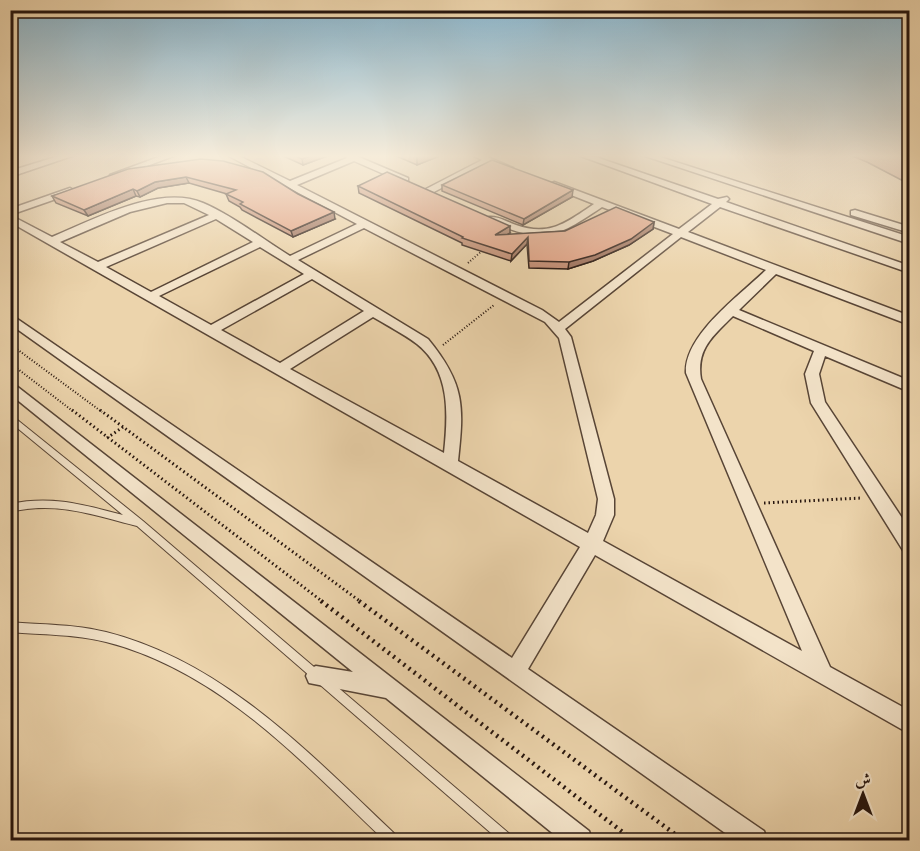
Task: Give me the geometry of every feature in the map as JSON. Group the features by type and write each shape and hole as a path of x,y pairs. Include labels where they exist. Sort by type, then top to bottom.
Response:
{"street":[{"path":"10,212 59,195"},
{"path":"308,195 549,320 559,328 568,346 606,500 605,515 592,545 515,672"},
{"path":"579,195 909,321"},
{"path":"706,195 909,259"},
{"path":"709,195 909,270"},
{"path":"766,195 909,242"},
{"path":"799,195 909,230"},
{"path":"53,241 140,206 168,199 193,201 374,311 423,342 433,352 452,383 456,409 450,465"},
{"path":"559,328 723,200"},
{"path":"483,215 521,231 542,234 560,230 601,203"},
{"path":"99,266 216,215"},
{"path":"10,218 909,723"},
{"path":"290,260 364,224"},
{"path":"151,296 261,242"},
{"path":"774,269 696,348 692,363 694,380 822,673"},
{"path":"212,330 313,274"},
{"path":"280,369 374,311"},
{"path":"731,311 909,387"},
{"path":"10,318 755,840"},
{"path":"10,334 30,332"},
{"path":"821,350 812,374 818,403 909,546"},
{"path":"10,386 580,840"},
{"path":"10,398 31,403"},
{"path":"316,675 390,689"}],"lane":[{"path":"10,417 140,524 508,840"},
{"path":"12,505 60,503 140,524"},
{"path":"10,627 104,637 136,646 204,679 239,701 393,840"}],"path":[{"path":"458,272 486,248"},
{"path":"433,352 505,296"},
{"path":"10,344 683,840"},
{"path":"10,363 633,840"},
{"path":"107,438 123,427"},
{"path":"748,503 879,498"}],"building":[{"path":"56,195 120,195 84,210 52,196"},
{"path":"228,195 299,195 334,212 291,231 240,204 243,202"},
{"path":"376,195 439,195 510,226 495,235 565,231 616,207 654,222 631,239 595,255 569,262 529,261 528,237 512,254 463,237"},
{"path":"465,195 565,195 524,219"}]}
